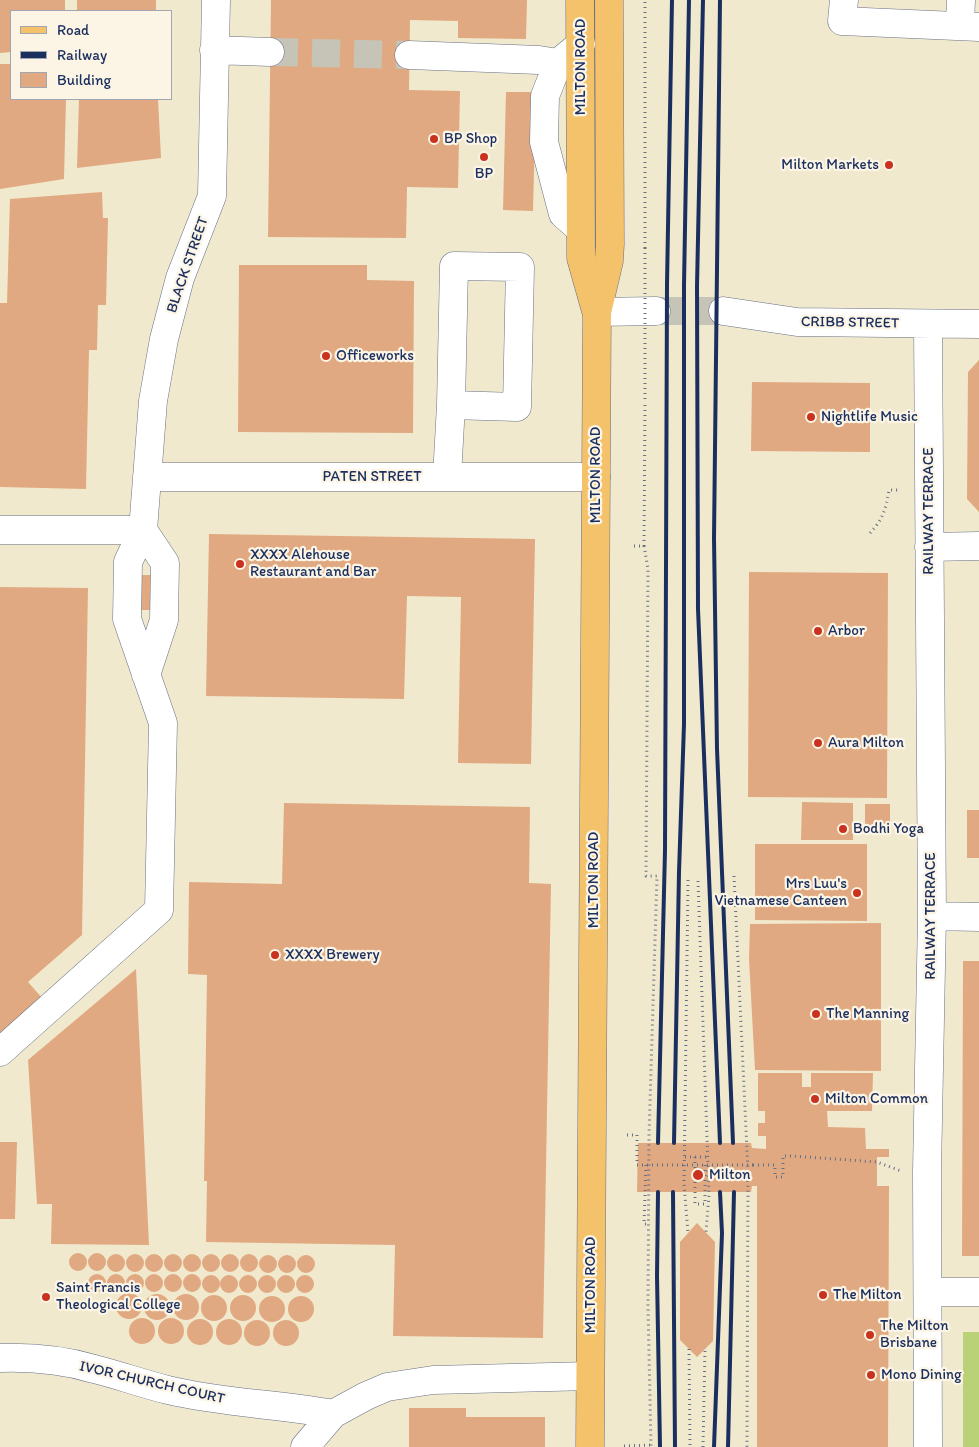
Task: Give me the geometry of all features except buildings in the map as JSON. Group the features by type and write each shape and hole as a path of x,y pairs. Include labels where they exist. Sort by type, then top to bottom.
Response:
{"main road":[{"name":"MILTON ROAD","path":"580,0 581,258 597,312"},
{"name":"MILTON ROAD","path":"590,1447 597,312 609,261 610,244 609,0"}],"street":[{"name":"BLACK STREET","path":"143,530 153,400 164,339 180,278 212,196 216,0"},
{"path":"844,0 842,21 967,18"},
{"path":"580,229 563,214 544,142 546,96 558,63 581,44"},
{"path":"214,50 270,52"},
{"path":"409,55 539,60 558,63"},
{"path":"447,477 451,405 454,266 520,267 517,406 451,405"},
{"path":"597,312 656,311"},
{"name":"CRIBB STREET","path":"723,311 796,322 928,325 979,324"},
{"name":"RAILWAY TERRACE","path":"928,325 928,547 932,916 927,1171 928,1447"},
{"name":"PATEN STREET","path":"147,478 596,477"},
{"path":"0,530 143,530"},
{"path":"143,530 164,563 164,620 146,675"},
{"path":"0,1052 159,910 163,723 127,620 128,562 143,530"},
{"path":"928,547 979,546"},
{"path":"932,916 979,917"},
{"path":"928,1292 979,1292"},
{"name":"IVOR CHURCH COURT","path":"0,1358 28,1357 92,1368 167,1390 231,1402 300,1408 333,1414"},
{"path":"305,1447 333,1414 366,1396 387,1388 433,1380 590,1376"}],"path":[{"path":"624,1446 651,1446 649,1135 658,876 646,876 648,569 644,546 645,0"},
{"path":"870,533 882,521 886,512 889,490 898,490"},
{"path":"634,546 644,546"},
{"path":"734,876 748,1172 747,1447"},
{"path":"688,880 684,1184 688,1232"},
{"path":"698,881 708,1157 706,1232"},
{"path":"627,1135 637,1135 637,1165 775,1165 775,1177 783,1177 783,1156 877,1162 901,1171"},
{"path":"695,1157 695,1204 705,1204 705,1165"},
{"path":"685,1158 708,1157"},
{"path":"646,1165 644,1224 649,1224"},
{"path":"689,1349 690,1447"},
{"path":"703,1447 705,1349"}],"green space":[{"path":"963,1332 979,1332 979,1447 963,1447"}],"tunnel":[{"path":"270,52 409,55"},
{"path":"656,311 723,311"}],"railway":[{"path":"658,1143 665,850 667,284 672,0"},
{"path":"674,1143 684,724 684,285 689,0"},
{"path":"703,0 697,286 698,609 720,1143"},
{"path":"720,0 714,538 717,749 733,1143"},
{"path":"658,1192 657,1276 660,1447"},
{"path":"673,1192 675,1447"},
{"path":"714,1447 722,1233 720,1192"},
{"path":"728,1447 734,1192"}],"place":[{"name":"BP Shop","path":"434,139"},
{"name":"BP","path":"484,157"},
{"name":"Milton Markets","path":"889,165"},
{"name":"Officeworks","path":"326,356"},
{"name":"Nightlife Music","path":"811,417"},
{"name":"XXXX Alehouse Restaurant and Bar","path":"240,564"},
{"name":"Arbor","path":"818,631"},
{"name":"Aura Milton","path":"818,743"},
{"name":"Bodhi Yoga","path":"843,829"},
{"name":"Mrs Luu's Vietnamese Canteen","path":"857,893"},
{"name":"XXXX Brewery","path":"275,955"},
{"name":"The Manning","path":"816,1014"},
{"name":"Milton Common","path":"815,1099"},
{"name":"Milton","path":"698,1175"},
{"name":"The Milton","path":"823,1295"},
{"name":"Saint Francis Theological College","path":"46,1297"},
{"name":"The Milton Brisbane","path":"870,1335"},
{"name":"Mono Dining","path":"871,1375"}]}
